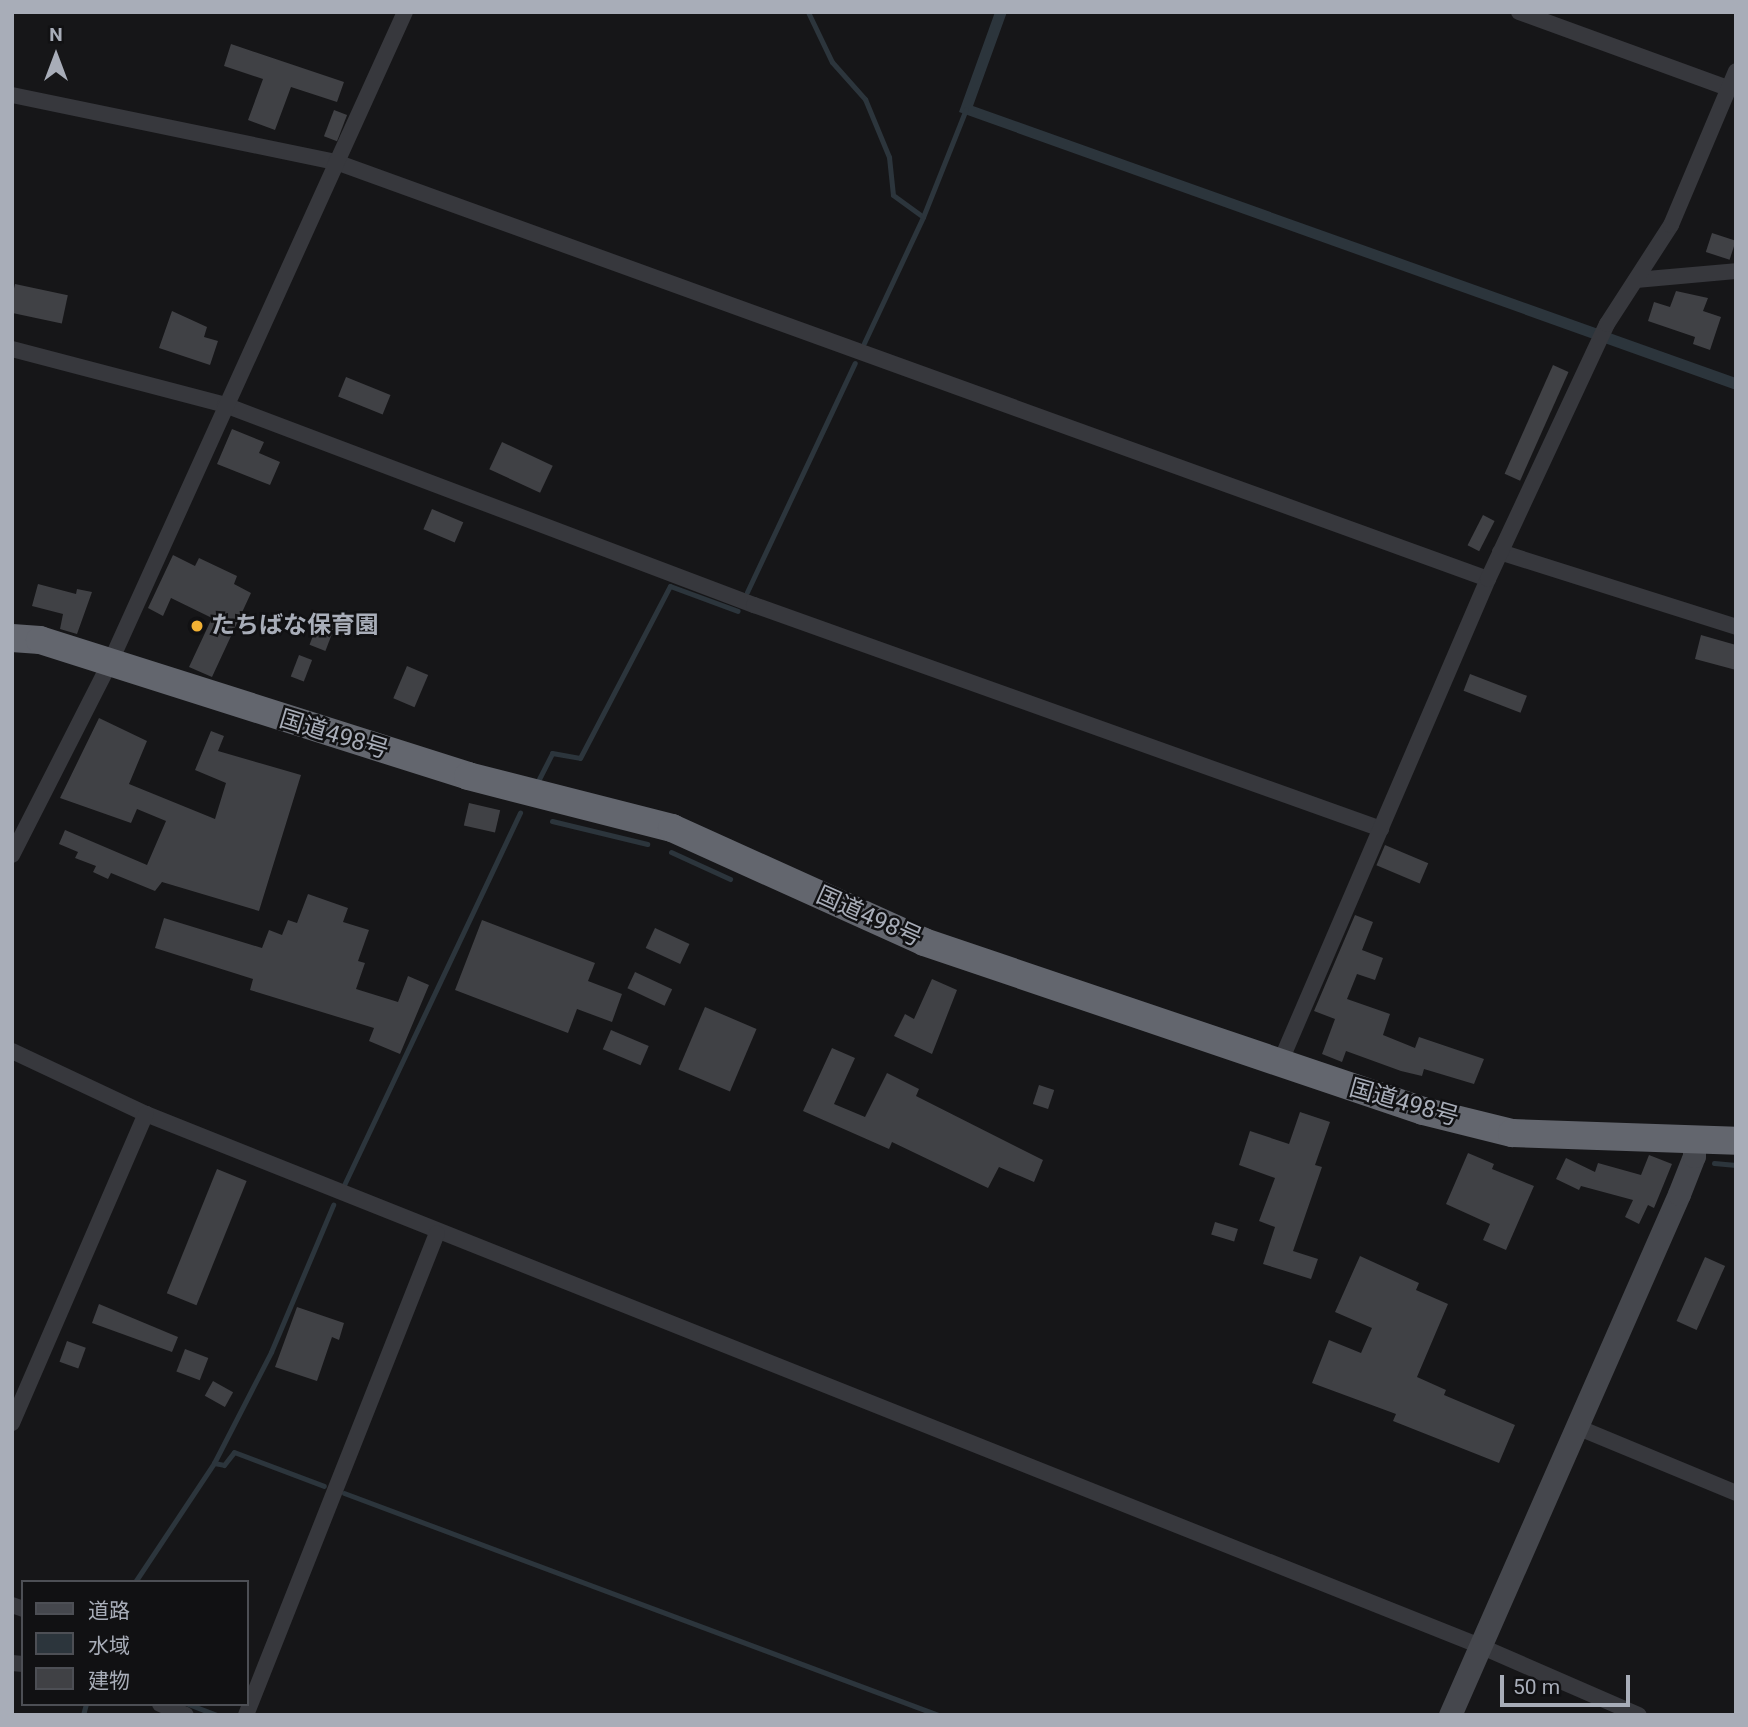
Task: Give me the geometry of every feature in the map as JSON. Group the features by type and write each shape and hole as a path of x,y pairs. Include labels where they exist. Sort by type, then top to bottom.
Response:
{"highway":[{"name":"国道498号","path":"12,638 40,640 108,665 468,776 672,828 924,942 1279,1065 1423,1111 1512,1133 1736,1141"}],"street":[{"path":"12,855 108,665 405,12"},
{"path":"1519,12 1728,88"},
{"path":"1279,1065 1500,552 1606,324 1671,225 1736,71"},
{"path":"12,95 336,162 1488,579"},
{"path":"1636,280 1736,271"},
{"path":"12,349 225,405 741,600 1381,830"},
{"path":"1500,552 1736,627"},
{"path":"12,1051 146,1114 437,1233 1480,1646 1639,1715"},
{"path":"12,1423 146,1114"},
{"path":"1450,1715 1679,1194 1694,1156 1694,1138"},
{"path":"248,1713 437,1233"},
{"path":"1577,1427 1736,1493"},
{"path":"165,1706 186,1715"}],"water":[{"path":"995,12 1007,12 973,106 1736,378 1736,390 959,112"}],"building":[{"path":"231,44 344,82 337,102 291,87 275,130 248,120 263,79 224,66"},
{"path":"334,110 347,115 337,141 324,136"},
{"path":"1712,233 1736,241 1730,260 1706,252"},
{"path":"15,284 68,295 62,324 12,313"},
{"path":"1676,291 1708,298 1703,311 1721,317 1710,350 1693,344 1695,337 1648,321 1654,302 1670,307"},
{"path":"172,311 207,327 204,337 218,341 210,365 159,348"},
{"path":"1553,365 1569,372 1520,481 1505,474"},
{"path":"346,377 391,395 383,414 338,396"},
{"path":"232,429 264,442 259,453 280,462 270,485 217,464"},
{"path":"502,442 553,466 540,493 489,469"},
{"path":"432,509 463,522 455,543 423,529"},
{"path":"1483,515 1495,521 1479,551 1468,545"},
{"path":"173,555 195,566 199,558 237,576 234,584 251,593 212,677 189,667 212,618 171,598 163,616 148,608"},
{"path":"38,584 76,594 77,589 92,592 77,634 60,629 63,614 32,606"},
{"path":"321,615 337,621 325,651 310,645"},
{"path":"1701,635 1736,645 1736,670 1695,659"},
{"path":"299,655 312,660 304,681 291,676"},
{"path":"407,666 428,675 414,707 393,698"},
{"path":"1470,674 1527,696 1520,713 1464,691"},
{"path":"99,718 147,741 129,784 215,819 226,783 195,770 211,731 224,736 218,751 301,775 259,911 162,882 155,891 111,873 108,879 93,872 96,866 75,858 78,852 59,844 65,830 147,865 166,821 137,809 131,823 60,798"},
{"path":"469,803 500,810 495,833 464,825"},
{"path":"1385,845 1428,863 1420,884 1376,865"},
{"path":"308,894 348,908 343,922 369,930 358,961 365,963 356,989 398,1002 408,976 429,985 400,1054 369,1041 374,1028 250,990 253,979 155,948 164,918 262,948 269,930 282,935 288,920 297,923"},
{"path":"1355,915 1373,922 1362,950 1383,958 1375,980 1357,974 1347,999 1390,1014 1383,1035 1415,1048 1419,1037 1484,1059 1474,1084 1424,1069 1422,1076 1401,1071 1346,1051 1342,1062 1322,1054 1335,1019 1314,1011"},
{"path":"482,920 595,963 588,981 622,994 612,1022 577,1009 568,1033 455,990"},
{"path":"655,928 689,944 680,964 646,948"},
{"path":"635,972 672,989 665,1006 627,988"},
{"path":"932,979 957,990 932,1054 894,1036 905,1014 914,1019"},
{"path":"705,1007 757,1029 730,1091 678,1070"},
{"path":"611,1030 649,1046 641,1065 603,1049"},
{"path":"832,1048 855,1058 834,1104 865,1117 887,1073 919,1089 916,1096 1043,1160 1034,1182 999,1167 988,1188 892,1142 889,1149 803,1111"},
{"path":"1039,1085 1054,1090 1048,1109 1033,1104"},
{"path":"1300,1112 1330,1122 1315,1165 1322,1167 1293,1251 1318,1259 1311,1279 1263,1264 1275,1227 1259,1221 1275,1178 1239,1165 1250,1131 1289,1144"},
{"path":"1468,1153 1494,1164 1492,1169 1534,1186 1506,1250 1483,1240 1490,1224 1446,1204"},
{"path":"1649,1155 1672,1164 1654,1208 1648,1205 1639,1224 1625,1217 1633,1200 1581,1186 1579,1190 1556,1179 1566,1158 1595,1172 1598,1163 1641,1175"},
{"path":"217,1169 247,1181 196,1305 167,1293"},
{"path":"1215,1222 1238,1229 1234,1241 1211,1234"},
{"path":"1360,1256 1419,1283 1416,1290 1448,1304 1417,1377 1446,1390 1444,1395 1515,1425 1499,1463 1393,1421 1396,1414 1312,1383 1329,1340 1361,1353 1372,1328 1335,1312"},
{"path":"1705,1257 1725,1266 1697,1330 1677,1321"},
{"path":"99,1304 178,1337 172,1352 92,1323"},
{"path":"297,1307 344,1323 339,1340 332,1337 317,1381 275,1367"},
{"path":"67,1341 86,1348 78,1369 59,1362"},
{"path":"185,1349 208,1358 200,1380 176,1371"},
{"path":"213,1381 233,1392 225,1407 205,1396"}],"waterway":[{"path":"808,12 832,62 865,99 889,157 893,195 923,217"},
{"path":"864,343 923,217 966,109"},
{"path":"747,592 855,363"},
{"path":"539,779 552,753 580,758 670,586 738,611"},
{"path":"344,1185 520,812"},
{"path":"552,821 647,844"},
{"path":"671,852 730,879"},
{"path":"1714,1163 1736,1165"},
{"path":"136,1580 214,1463 271,1352 333,1205"},
{"path":"214,1463 224,1465 234,1452 324,1486"},
{"path":"344,1493 938,1715"},
{"path":"83,1715 85,1706"},
{"path":"193,1706 217,1715"}],"place":[{"name":"たちばな保育園","path":"197,626"}]}
